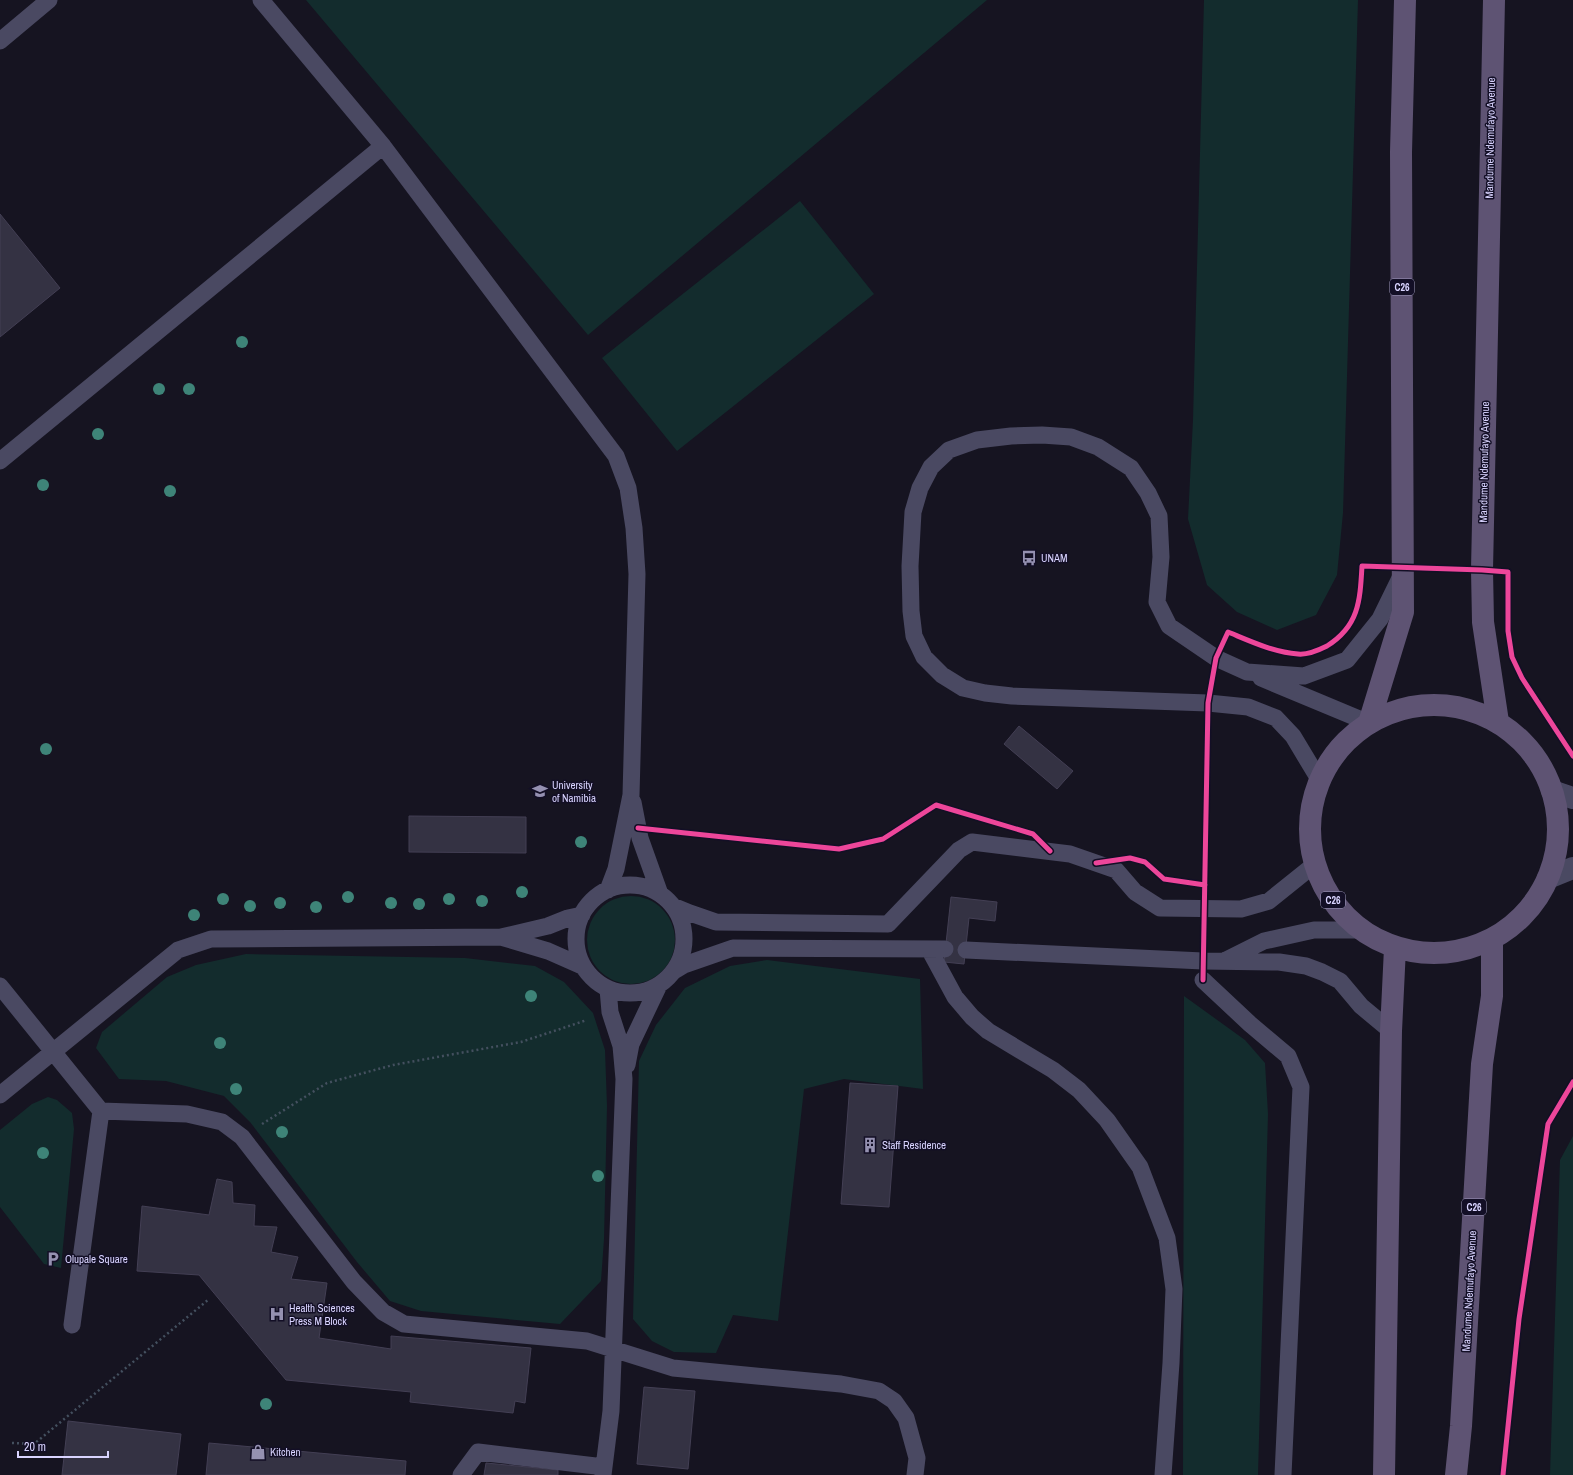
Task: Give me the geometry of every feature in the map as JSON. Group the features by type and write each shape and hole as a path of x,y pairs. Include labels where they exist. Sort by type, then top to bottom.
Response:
{"main road":[{"name":"C26","path":"1369,723 1403,612 1401,152 1405,0"},
{"name":"Mandume Ndemufayo Avenue","path":"1494,0 1482,570 1484,622 1498,722"},
{"name":"C26","path":"1492,939 1467,949 1441,954 1415,953 1379,942 1360,930 1340,911 1323,885 1312,857 1309,826 1314,796 1326,766 1345,742 1369,723 1397,710 1439,704 1463,708 1487,716 1498,722"},
{"path":"1492,939 1517,921 1537,898 1548,878 1555,857 1558,835 1557,812 1552,791 1544,770 1531,751 1516,735 1498,722"},
{"name":"Mandume Ndemufayo Avenue","path":"1456,1475 1461,1426 1482,1064 1492,996 1492,939"},
{"path":"1384,1475 1392,1031 1395,948"}],"street":[{"path":"1552,791 1573,798"},
{"path":"1548,878 1573,868"}],"lane":[{"path":"0,41 49,0"},
{"path":"261,0 383,146 616,456 628,488 634,528 637,574 631,796 616,869 608,890"},
{"path":"0,461 383,146"},
{"path":"1320,781 1294,736 1276,718 1248,708 1208,703 992,694 963,688 942,675 924,657 914,636 911,611 910,566 912,512 920,488 931,468 949,450 977,440 1011,436 1042,435 1071,437 1098,447 1131,468 1148,493 1159,516 1161,557 1157,602 1169,626 1216,658 1369,723"},
{"path":"1248,672 1304,676 1347,660 1380,619 1403,574"},
{"path":"631,796 640,838 660,894"},
{"path":"1162,1475 1171,1363 1174,1289 1167,1238 1140,1167 1107,1120 1079,1090 1053,1070 988,1031 972,1018 955,997 937,949 733,948 684,965 674,971 659,985 643,992 625,994 608,989 593,980 582,966 576,949 576,932 582,915 593,900 608,890 626,885 644,887 660,894 673,906 690,914 716,922 888,924 959,850 972,842 1070,854 1116,870 1135,892 1160,908 1241,909 1269,901 1315,864"},
{"path":"673,906 682,922 685,940 681,958 674,971"},
{"path":"0,1095 178,950 212,939 501,937 548,926 568,918 582,915"},
{"path":"1223,961 1264,941 1314,930 1360,930"},
{"path":"501,937 548,951 582,966"},
{"path":"966,950 1279,962 1306,966 1340,981 1361,1006 1392,1031"},
{"path":"1203,980 1250,1024 1288,1056 1301,1087 1283,1475"},
{"path":"624,1079 631,1044 659,985"},
{"path":"1,988 101,1111 72,1324"},
{"path":"461,1475 478,1452 604,1471 611,1411 624,1079 621,1046 610,1012 608,989"},
{"path":"101,1111 187,1114 222,1122 242,1137 354,1282 383,1312 404,1324 587,1341 673,1368 841,1384 879,1391 894,1401 906,1418 917,1458 915,1475"}],"path":[{"path":"242,1137 327,1083 393,1065 521,1042 610,1012"},
{"path":"12,1443 34,1444 208,1300"}],"green space":[{"path":"306,0 987,0 588,335"},
{"path":"1204,0 1358,0 1343,513 1337,575 1316,615 1277,630 1237,612 1207,585 1188,519 1193,420"},
{"path":"800,201 874,294 677,451 602,358"},
{"path":"631,896 648,899 656,903 668,915 672,923 675,940 672,957 668,965 656,977 648,981 631,984 614,981 606,977 594,965 590,957 587,940 590,923 594,915 606,903 614,899"},
{"path":"246,954 465,958 535,966 564,982 593,1013 605,1050 607,1106 604,1239 601,1281 560,1324 421,1311 390,1301 357,1262 250,1122 224,1096 166,1081 119,1079 96,1048 102,1032 167,977 196,965"},
{"path":"767,960 920,979 923,1089 844,1079 804,1089 778,1321 733,1315 716,1353 674,1352 652,1341 633,1319 639,1061 656,1025 685,988 730,966"},
{"path":"1184,996 1245,1040 1265,1063 1268,1114 1258,1475 1183,1475"},
{"name":"Olupale Square","path":"48,1097 57,1100 72,1113 74,1129 61,1268 44,1264 0,1207 0,1130 32,1104"},
{"path":"1573,1136 1573,1475 1550,1475 1560,1160"}],"building":[{"path":"0,214 60,288 0,337"},
{"path":"1019,726 1073,771 1057,789 1004,744"},
{"path":"409,816 526,817 526,853 409,852"},
{"path":"951,897 997,902 995,921 969,918 964,964 944,962"},
{"name":"Staff Residence","path":"850,1083 898,1086 889,1207 841,1204"},
{"name":"Health Sciences Press M Block","path":"217,1179 232,1182 233,1203 255,1205 254,1226 277,1227 271,1252 298,1257 291,1279 327,1283 319,1338 391,1349 391,1336 531,1348 525,1403 515,1401 513,1413 410,1402 411,1392 286,1380 199,1275 137,1271 142,1206 209,1215"},
{"path":"644,1387 695,1391 688,1469 637,1464"},
{"path":"68,1421 181,1434 176,1475 62,1475"},
{"name":"Kitchen","path":"209,1443 406,1461 405,1475 206,1475"},
{"path":"486,1463 558,1470 558,1475 484,1475"}],"cycle path":[{"path":"1203,980 1208,703 1216,658 1228,632 1262,646 1280,651 1298,654 1309,653 1327,646 1338,638 1352,621 1356,612 1362,566 1508,572 1508,631 1512,657 1522,678 1573,756"},
{"path":"638,828 839,849 883,839 936,805 1033,834 1050,851"},
{"path":"1096,863 1130,858 1145,862 1164,879 1205,885"},
{"path":"1503,1475 1519,1319 1548,1124 1573,1082"}],"place":[{"name":"UNAM","path":"1029,558"},
{"name":"University of Namibia","path":"540,791"},
{"name":"Staff Residence","path":"870,1145"},
{"name":"Olupale Square","path":"53,1259"},
{"name":"Health Sciences Press M Block","path":"277,1314"},
{"name":"Kitchen","path":"258,1452"}]}
